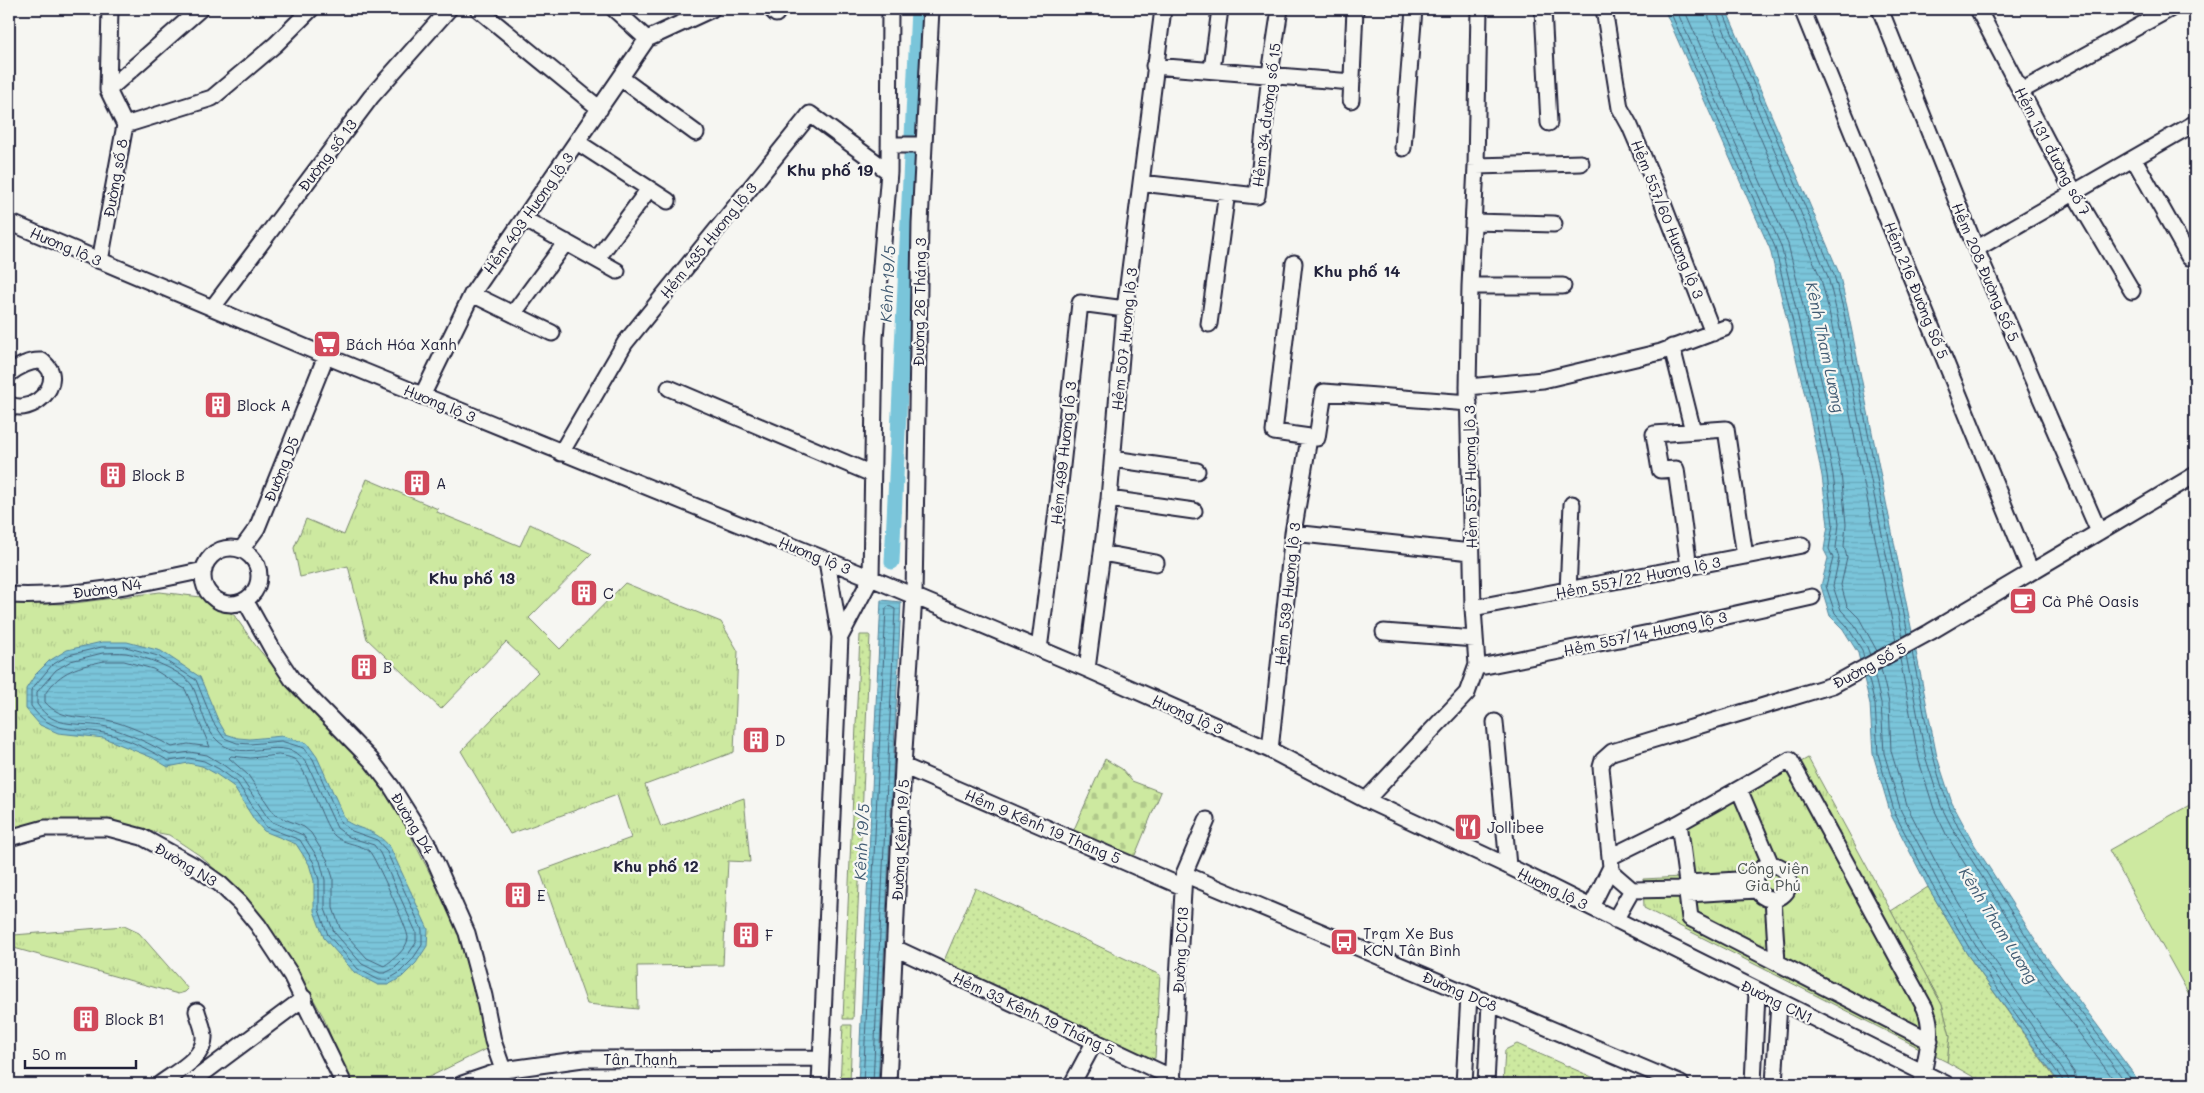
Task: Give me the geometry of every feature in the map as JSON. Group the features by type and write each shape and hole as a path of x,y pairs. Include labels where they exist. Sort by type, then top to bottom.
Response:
{"street":[{"name":"Đường số 8","path":"100,260 125,125 108,90 110,9"},
{"path":"108,90 200,9"},
{"path":"125,125 212,98 276,44 311,9"},
{"name":"Đường số 13","path":"213,307 371,97 449,9"},
{"path":"478,9 600,109"},
{"path":"614,9 647,39 712,9"},
{"path":"840,637 876,580 872,474 876,336 889,172 895,145 890,9"},
{"name":"Đường 26 Tháng 3","path":"908,593 922,145 931,9"},
{"name":"Hẻm 507 Hương lộ 3","path":"1086,669 1109,499 1125,309 1154,66 1163,9"},
{"path":"1212,70 1220,9"},
{"name":"Hẻm 34 đường số 15","path":"1141,183 1257,196 1270,74 1280,9"},
{"path":"1351,100 1355,9"},
{"path":"1403,148 1414,9"},
{"name":"Hẻm 557 Hương lộ 3","path":"1366,800 1467,693 1477,665 1473,608 1468,387 1470,286 1476,166 1479,9"},
{"path":"1543,9 1549,123"},
{"name":"Hẻm 557/60 Hương lộ 3","path":"1468,387 1543,380 1672,347 1719,330 1630,126 1620,108 1604,9"},
{"name":"Hẻm 216 Đường Số 5","path":"1802,9 2031,572"},
{"name":"Hẻm 208 Đường Số 5","path":"1880,9 1976,249 2099,532"},
{"name":"Hẻm 131 đường số 7","path":"1978,9 2074,193 2132,291"},
{"path":"2021,91 2170,9"},
{"name":"Hẻm 403 Hương lộ 3","path":"422,396 472,294 647,39"},
{"path":"1154,66 1352,82"},
{"path":"621,78 696,133"},
{"name":"Hẻm 435 Hương lộ 3","path":"561,453 625,343 810,114 889,172"},
{"path":"1976,249 2195,123"},
{"path":"577,142 668,201"},
{"path":"895,145 922,145"},
{"path":"2134,159 2189,257"},
{"path":"1476,166 1581,163"},
{"path":"597,260 649,189"},
{"path":"1209,324 1228,192"},
{"path":"524,219 617,271"},
{"name":"Hương lộ 3","path":"9,222 422,396 908,593 1086,669 1270,750 1366,800 1508,866 1612,918"},
{"path":"1473,222 1554,224"},
{"path":"513,314 566,242"},
{"path":"1294,263 1274,432 1317,438 1324,392 1468,403"},
{"path":"1470,286 1563,286"},
{"path":"472,294 552,333"},
{"name":"Hẻm 499 Hương lộ 3","path":"1038,649 1057,511 1080,303 1125,309"},
{"path":"1672,347 1693,431"},
{"name":"Đường D5","path":"241,550 257,528 326,356"},
{"path":"9,374 25,363 35,360 42,361 49,368 52,375 48,390 38,401 25,407 9,404"},
{"path":"670,388 872,474"},
{"path":"1689,568 1676,469 1660,470 1654,434 1726,429 1744,556"},
{"name":"Hẻm 539 Hương lộ 3","path":"1270,750 1293,533 1309,438"},
{"path":"1113,459 1197,472"},
{"name":"Đường Số 5","path":"1610,864 1601,767 1603,760 1612,752 1833,685 1930,632 2195,474"},
{"path":"1109,499 1194,511"},
{"path":"1568,590 1572,504"},
{"path":"1293,533 1472,552"},
{"name":"Hẻm 557/22 Hương lộ 3","path":"1473,608 1802,545"},
{"path":"231,548 241,550 249,554 258,569 257,587 245,600 227,604 219,601 206,588 203,579 204,570 214,554 231,548"},
{"path":"1102,553 1156,564"},
{"path":"820,1084 840,637 826,561"},
{"name":"Đường N4","path":"9,595 40,597 100,590 204,570"},
{"name":"Đường Kênh 19/5","path":"888,1084 903,766 908,593"},
{"name":"Hẻm 557/14 Hương lộ 3","path":"1477,665 1485,666 1660,631 1812,597"},
{"name":"Đường D4","path":"245,600 274,652 292,679 371,760 391,786 428,845 467,933 484,996 493,1041 506,1077"},
{"path":"1384,632 1475,639"},
{"path":"1494,722 1508,866"},
{"path":"1591,907 1610,864 1790,760 1925,1008 1930,1024 1930,1041 1922,1078"},
{"name":"Hẻm 9 Kênh 19 Tháng 5","path":"903,766 1184,880"},
{"path":"1739,789 1771,865"},
{"name":"Đường DC13","path":"1173,1081 1184,880 1207,820"},
{"path":"1679,823 1685,889 1690,918 1930,1041"},
{"name":"Đường N3","path":"9,838 45,828 108,828 142,838 193,865 220,884 240,903 274,948 304,998 344,1084"},
{"path":"1610,864 1632,890"},
{"path":"1771,865 1784,870 1788,880 1785,893 1772,899 1765,898 1756,884 1761,869 1771,865"},
{"name":"Đường DC8","path":"1184,880 1490,1003 1681,1084"},
{"path":"1632,890 1685,889 1756,884"},
{"path":"1612,918 1632,890"},
{"path":"1772,899 1777,963"},
{"name":"Đường CN1","path":"1612,918 1922,1078 1946,1084"},
{"name":"Hẻm 33 Kênh 19 Tháng 5","path":"895,948 1095,1042 1173,1081"},
{"path":"1753,1084 1757,992"},
{"path":"1464,1084 1469,995"},
{"path":"189,1084 304,998"},
{"path":"1486,1084 1490,1003"},
{"path":"1774,1084 1779,1003"},
{"path":"160,1084 199,1054 204,1045 204,1036 197,1010"},
{"path":"1072,1084 1095,1042"},
{"name":"Tân Thạnh","path":"462,1084 506,1077 583,1059 821,1058"}],"green space":[{"path":"367,479 438,509 437,512 520,546 530,524 592,554 529,618 560,649 625,583 721,622 738,651 734,752 645,785 661,827 744,798 750,862 728,861 723,965 637,966 638,1009 587,1004 540,871 631,838 617,795 510,834 461,751 538,672 506,642 441,709 367,639 348,566 300,577 294,548 306,519 344,535"},
{"path":"160,592 201,597 234,615 256,646 294,691 354,746 380,783 410,834 458,929 488,1048 415,1084 349,1084 323,1016 292,962 248,899 199,855 169,835 99,821 9,831 9,603 67,604"},
{"path":"860,635 870,635 853,1019 843,1019"},
{"name":"Công viên Gia Phú","path":"1808,758 1942,1005 1950,1036 1947,1062 1644,908 1643,879 1681,877 1683,827"},
{"path":"1105,759 1122,769 1132,781 1161,792 1133,860 1072,834"},
{"path":"2195,802 2195,1005 2109,850"},
{"path":"1928,887 1967,954 2059,1084 1986,1084 1947,1062 1950,1036 1942,1005 1891,911"},
{"path":"975,888 1160,975 1155,1058 1148,1060 943,963"},
{"path":"124,926 139,933 188,989 185,992 178,994 14,948 9,944 9,937 14,935"},
{"path":"843,1025 852,1025 850,1084 840,1084"},
{"path":"1517,1044 1608,1084 1503,1084 1505,1050"}],"water":[{"name":"Kênh Tham Lương","path":"1664,9 1726,9 1839,273 1937,757 1952,803 1974,844 2045,955 2141,1084 2060,1084 1967,954 1928,887 1891,815 1873,754 1870,704 1858,653 1843,629 1830,616 1821,586 1828,558 1824,550 1828,525 1822,476 1809,412 1770,249"},
{"path":"881,600 901,602 878,1084 858,1084"},
{"path":"102,642 127,642 161,651 200,677 226,734 250,739 282,736 307,743 317,757 346,821 374,833 390,847 428,929 427,946 416,963 402,977 388,985 378,985 355,973 324,938 314,911 314,881 309,864 296,844 264,831 255,821 233,786 216,774 202,766 188,763 168,767 153,758 104,738 58,733 40,725 26,709 26,689 35,675 49,661 67,650"}],"waterway":[{"name":"Kênh 19/5","path":"892,562 918,9"}],"place":[{"name":"Bách Hóa Xanh","path":"327,344"},
{"name":"Block A","path":"218,405"},
{"name":"Block B","path":"113,475"},
{"name":"A","path":"417,483"},
{"name":"C","path":"584,593"},
{"name":"Cà Phê Oasis","path":"2023,601"},
{"name":"B","path":"364,667"},
{"name":"D","path":"756,740"},
{"name":"Jollibee","path":"1468,827"},
{"name":"E","path":"518,895"},
{"name":"F","path":"746,935"},
{"name":"Trạm Xe Bus KCN Tân Bình","path":"1344,942"},
{"name":"Block B1","path":"86,1019"}],"district":[{"name":"Khu phố 19","path":"830,169"},
{"name":"Khu phố 14","path":"1357,270"},
{"name":"Khu phố 13","path":"472,577"},
{"name":"Khu phố 12","path":"656,865"}]}
